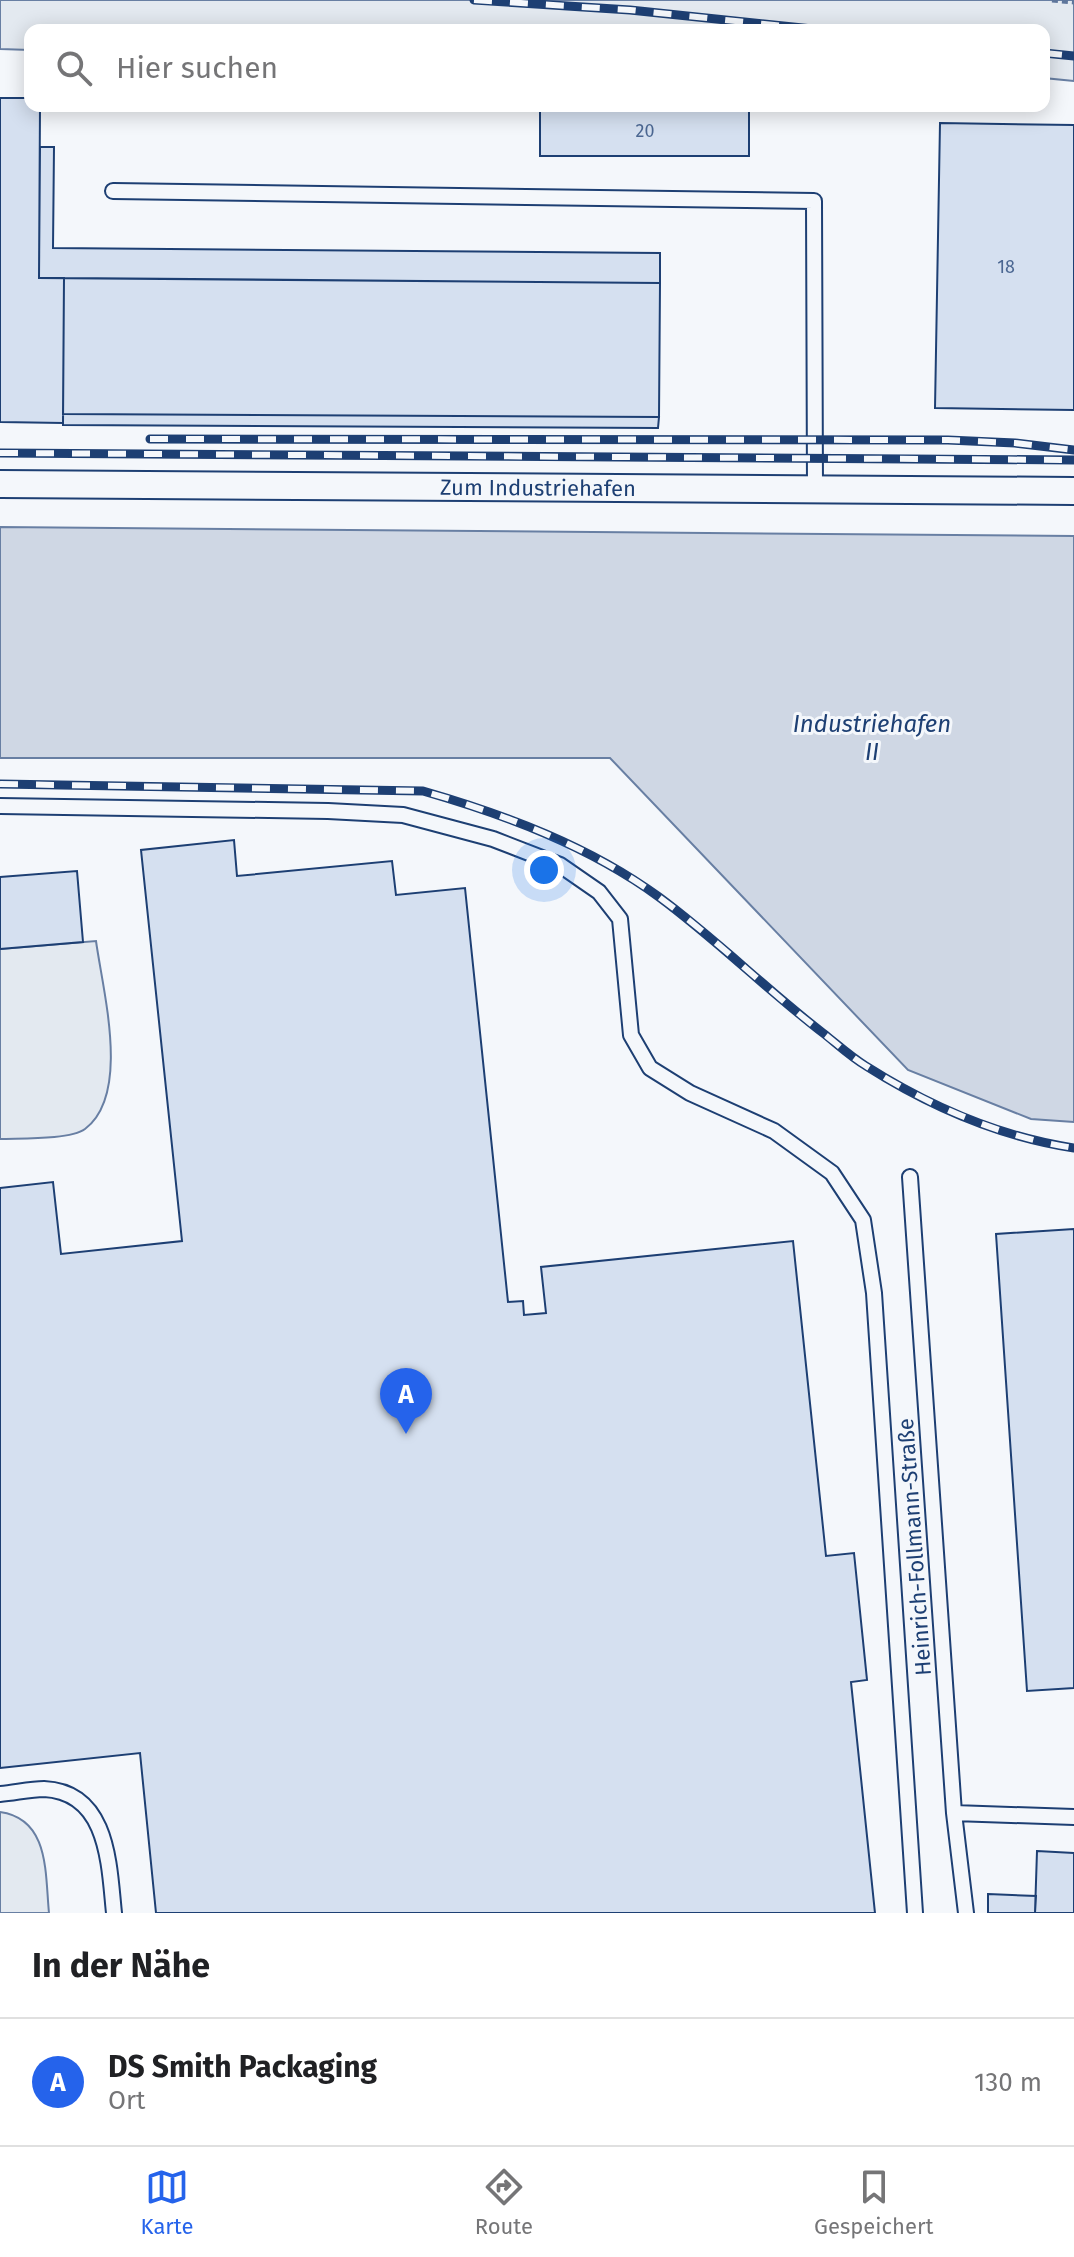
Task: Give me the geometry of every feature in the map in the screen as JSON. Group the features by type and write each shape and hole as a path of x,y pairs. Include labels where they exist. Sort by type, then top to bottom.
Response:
{"street":[{"name":"Zum Industriehafen","path":"0,484 1074,491"}],"lane":[{"path":"113,191 814,201 815,489"},
{"path":"0,806 403,815 493,839 560,865 599,892 620,919 631,1035 650,1068 690,1093 774,1131 832,1173 863,1220 874,1293 915,1913"},
{"name":"Heinrich-Follmann-Straße","path":"910,1177 954,1813 966,1913"},
{"path":"0,1794 45,1789 64,1794 91,1814 105,1839 114,1913"},
{"path":"954,1813 1074,1817"}],"path":[{"path":"1052,0 1074,2"}],"shaded area":[{"path":"0,0 1074,0 1074,81 1050,79 1050,24 24,24 24,50 0,49"},
{"path":"96,941 108,1014 111,1068 99,1113 78,1133 0,1139 0,949"},
{"path":"0,1812 28,1825 36,1837 45,1866 49,1913 0,1913"}],"water":[{"name":"Industriehafen II","path":"0,527 1074,536 1074,1122 1031,1119 908,1070 610,758 0,758"}],"building":[{"path":"0,98 24,98 24,112 40,112 39,278 64,278 63,423 0,422"},
{"path":"540,112 749,112 749,156 540,156"},
{"path":"940,123 1074,125 1074,410 935,408"},
{"path":"40,147 54,147 53,248 660,253 660,283 39,278"},
{"path":"64,278 660,283 659,417 63,414"},
{"path":"63,414 659,417 658,428 63,425"},
{"path":"234,840 237,876 392,861 396,895 465,888 508,1302 523,1301 524,1315 546,1313 541,1267 793,1241 826,1556 854,1553 867,1680 851,1682 875,1913 156,1913 140,1753 0,1768 0,1188 53,1182 61,1254 182,1241 141,850"},
{"path":"77,871 83,942 0,949 0,877"},
{"path":"1074,1229 1074,1688 1027,1691 996,1234"},
{"path":"1037,1851 1074,1853 1074,1913 1035,1913"},
{"path":"988,1894 1036,1896 1035,1913 988,1913"}],"railway":[{"path":"474,0 630,10 764,24"},
{"path":"1050,54 1074,56"},
{"path":"150,439 948,440 1074,450"},
{"path":"0,453 1074,460"},
{"path":"0,784 423,791 485,811 575,847 632,879 680,913 849,1055 890,1081 940,1107 993,1128 1074,1148"}],"place":[{"name":"DS Smith Packaging","path":"406,1434"}]}
